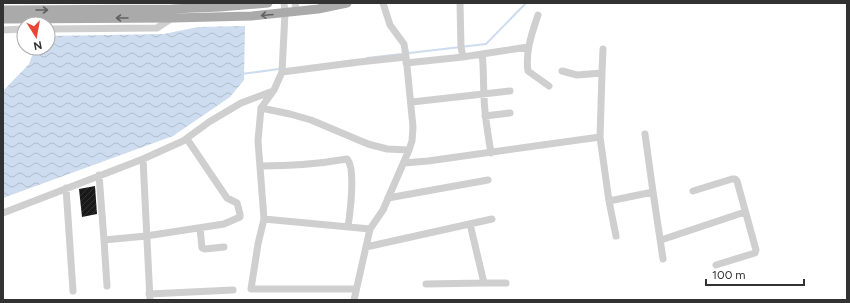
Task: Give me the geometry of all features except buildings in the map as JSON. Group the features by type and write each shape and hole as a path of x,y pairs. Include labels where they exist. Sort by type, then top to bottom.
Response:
{"main road":[{"path":"3,19 166,12 268,3"},
{"path":"3,10 166,12 252,16 285,13 296,7 318,9 347,3"}],"street":[{"path":"284,3 285,13 282,72 274,90 260,108 258,141 264,219 258,244 251,289 356,289"},
{"path":"354,300 370,229 383,210 412,141 412,102 404,44 390,25 383,3"},
{"path":"460,3 461,47 463,57"},
{"path":"56,29 157,28 166,12"},
{"path":"538,15 528,47 528,71 549,86"},
{"path":"3,30 16,29"},
{"path":"282,72 359,62 463,57 528,47"},
{"path":"603,49 600,137 609,201 616,236"},
{"path":"482,54 485,116 491,153"},
{"path":"562,71 577,74 602,73"},
{"path":"3,213 143,158 187,139 209,122 241,103 274,90"},
{"path":"412,102 510,91"},
{"path":"260,108 311,120 368,144 387,149 409,150"},
{"path":"485,116 510,112"},
{"path":"645,134 663,259"},
{"path":"404,163 491,153 600,137"},
{"path":"104,240 146,236 224,224 240,216 237,203 227,198 187,139"},
{"path":"143,158 149,297 233,290"},
{"path":"261,166 324,163 347,159 350,162 351,167 351,193 348,227"},
{"path":"99,175 107,286"},
{"path":"693,191 736,179 756,250 755,253 716,265"},
{"path":"388,198 488,180"},
{"path":"66,188 73,291"},
{"path":"609,201 654,192"},
{"path":"661,240 745,212"},
{"path":"264,219 370,229"},
{"path":"366,247 492,219"},
{"path":"470,224 484,283"},
{"path":"200,228 202,248 224,247"},
{"path":"426,284 506,283"}],"water":[{"path":"245,26 244,80 230,97 173,136 3,198 3,91 29,64 32,56 56,56 56,36 164,34 198,27"}],"waterway":[{"path":"367,58 486,44 526,3"},
{"path":"242,74 279,69"}]}
